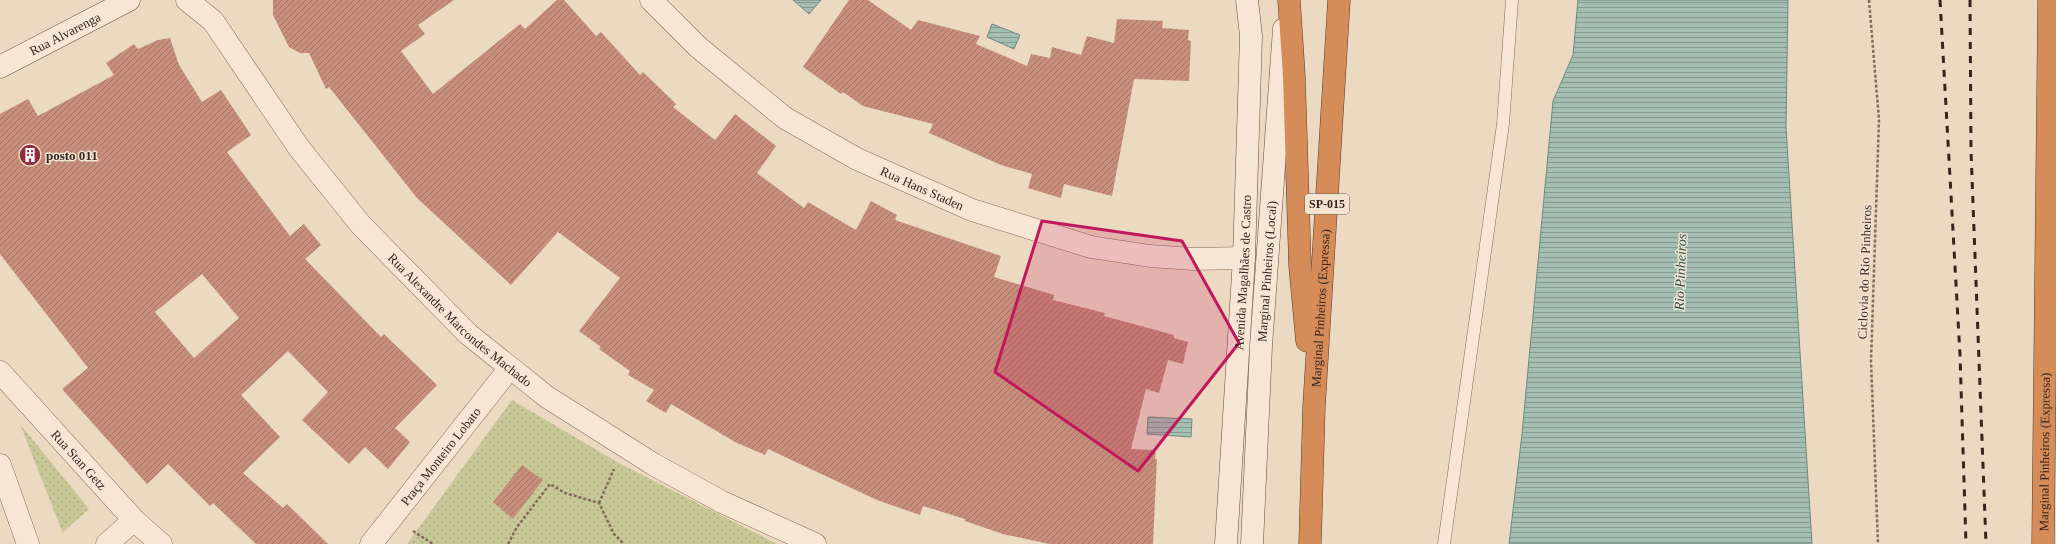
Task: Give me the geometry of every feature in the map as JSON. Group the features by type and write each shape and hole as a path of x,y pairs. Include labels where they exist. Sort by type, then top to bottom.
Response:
{"highway":[{"path":"1289,0 1294,76 1300,266 1314,408"},
{"name":"Marginal Pinheiros (Expressa)","path":"1310,544 1314,408 1339,0"},
{"name":"Marginal Pinheiros (Expressa)","path":"2043,544 2049,0"}],"street":[{"name":"Rua Alvarenga","path":"0,67 129,0"},
{"name":"Rua Alexandre Marcondes Machado","path":"187,0 214,21 299,148 361,225 468,334 509,369 547,397 625,447 722,502 815,544"},
{"name":"Rua Hans Staden","path":"651,0 698,47 785,118 857,159 972,210 1091,247 1150,256 1244,258"},
{"name":"Avenida Magalhães de Castro","path":"1226,544 1244,258 1251,36 1247,0"},
{"name":"Marginal Pinheiros (Local)","path":"1252,544 1261,346 1286,0"},
{"name":"Praça Monteiro Lobato","path":"371,544 509,369"},
{"name":"Rua Stan Getz","path":"0,372 134,520 161,544"},
{"path":"0,465 28,543"},
{"path":"107,544 134,520"}],"lane":[{"path":"1444,544 1503,124 1512,0"}],"path":[{"name":"Ciclovia do Rio Pinheiros","path":"1869,0 1879,120 1871,361 1878,544"},
{"path":"599,503 625,447"},
{"path":"508,544 516,527 550,484 565,493 599,503 614,534 624,544"}],"highlighted area":[{"path":"1042,221 1182,241 1239,343 1138,471 995,372"}],"shaded area":[{"path":"512,400 617,462 777,544 407,544"},
{"path":"20,424 89,509 62,533 62,531"}],"water":[{"path":"793,0 821,0 809,14"},
{"name":"Rio Pinheiros","path":"1578,0 1788,0 1786,127 1812,544 1509,544 1522,434 1553,101 1573,55"},
{"path":"992,24 1020,35 1014,49 987,37"},
{"path":"1148,417 1192,419 1191,437 1147,434"}],"building":[{"path":"273,0 454,0 418,25 425,34 401,51 433,94 520,24 525,29 557,0 564,0 596,36 601,32 640,75 643,72 676,104 673,107 715,140 735,114 776,146 757,173 804,208 808,202 856,230 871,201 897,215 895,220 1001,256 994,277 1054,295 1053,300 1105,313 1104,316 1174,335 1174,338 1188,342 1183,364 1168,360 1159,393 1146,389 1131,449 1156,450 1155,459 1157,459 1153,544 1049,544 1003,534 965,521 965,519 923,506 920,515 877,500 768,449 765,455 735,442 671,404 666,413 646,401 654,390 628,375 630,371 599,349 601,347 579,331 620,278 558,232 511,285 417,198 329,87 326,89 309,53 300,53 289,47 273,15"},
{"path":"849,0 868,0 911,30 918,20 980,36 976,44 1027,66 1031,54 1050,58 1052,47 1081,55 1087,36 1114,43 1117,19 1163,21 1162,28 1189,30 1188,40 1191,41 1189,81 1134,79 1112,196 1064,184 1061,198 1028,188 1032,174 1001,165 929,133 933,124 863,106 843,92 841,94 803,67"},
{"path":"170,38 179,65 202,102 221,90 251,135 227,152 290,236 304,224 321,245 305,259 381,337 384,334 437,385 395,428 410,442 388,469 365,447 349,464 302,420 328,392 288,351 241,395 280,437 243,473 283,508 287,504 328,544 256,544 213,503 210,506 168,464 147,484 62,389 88,368 0,254 0,114 28,99 38,116 114,75 106,63 134,44 138,49 158,40","holes":["202,274 239,318 194,358 155,312"]},
{"path":"522,465 543,480 513,519 493,502"}],"railway":[{"path":"1940,0 1960,355 1966,544"},
{"path":"1970,0 1971,151 1986,544"}],"place":[{"name":"posto 011","path":"30,155"}]}
